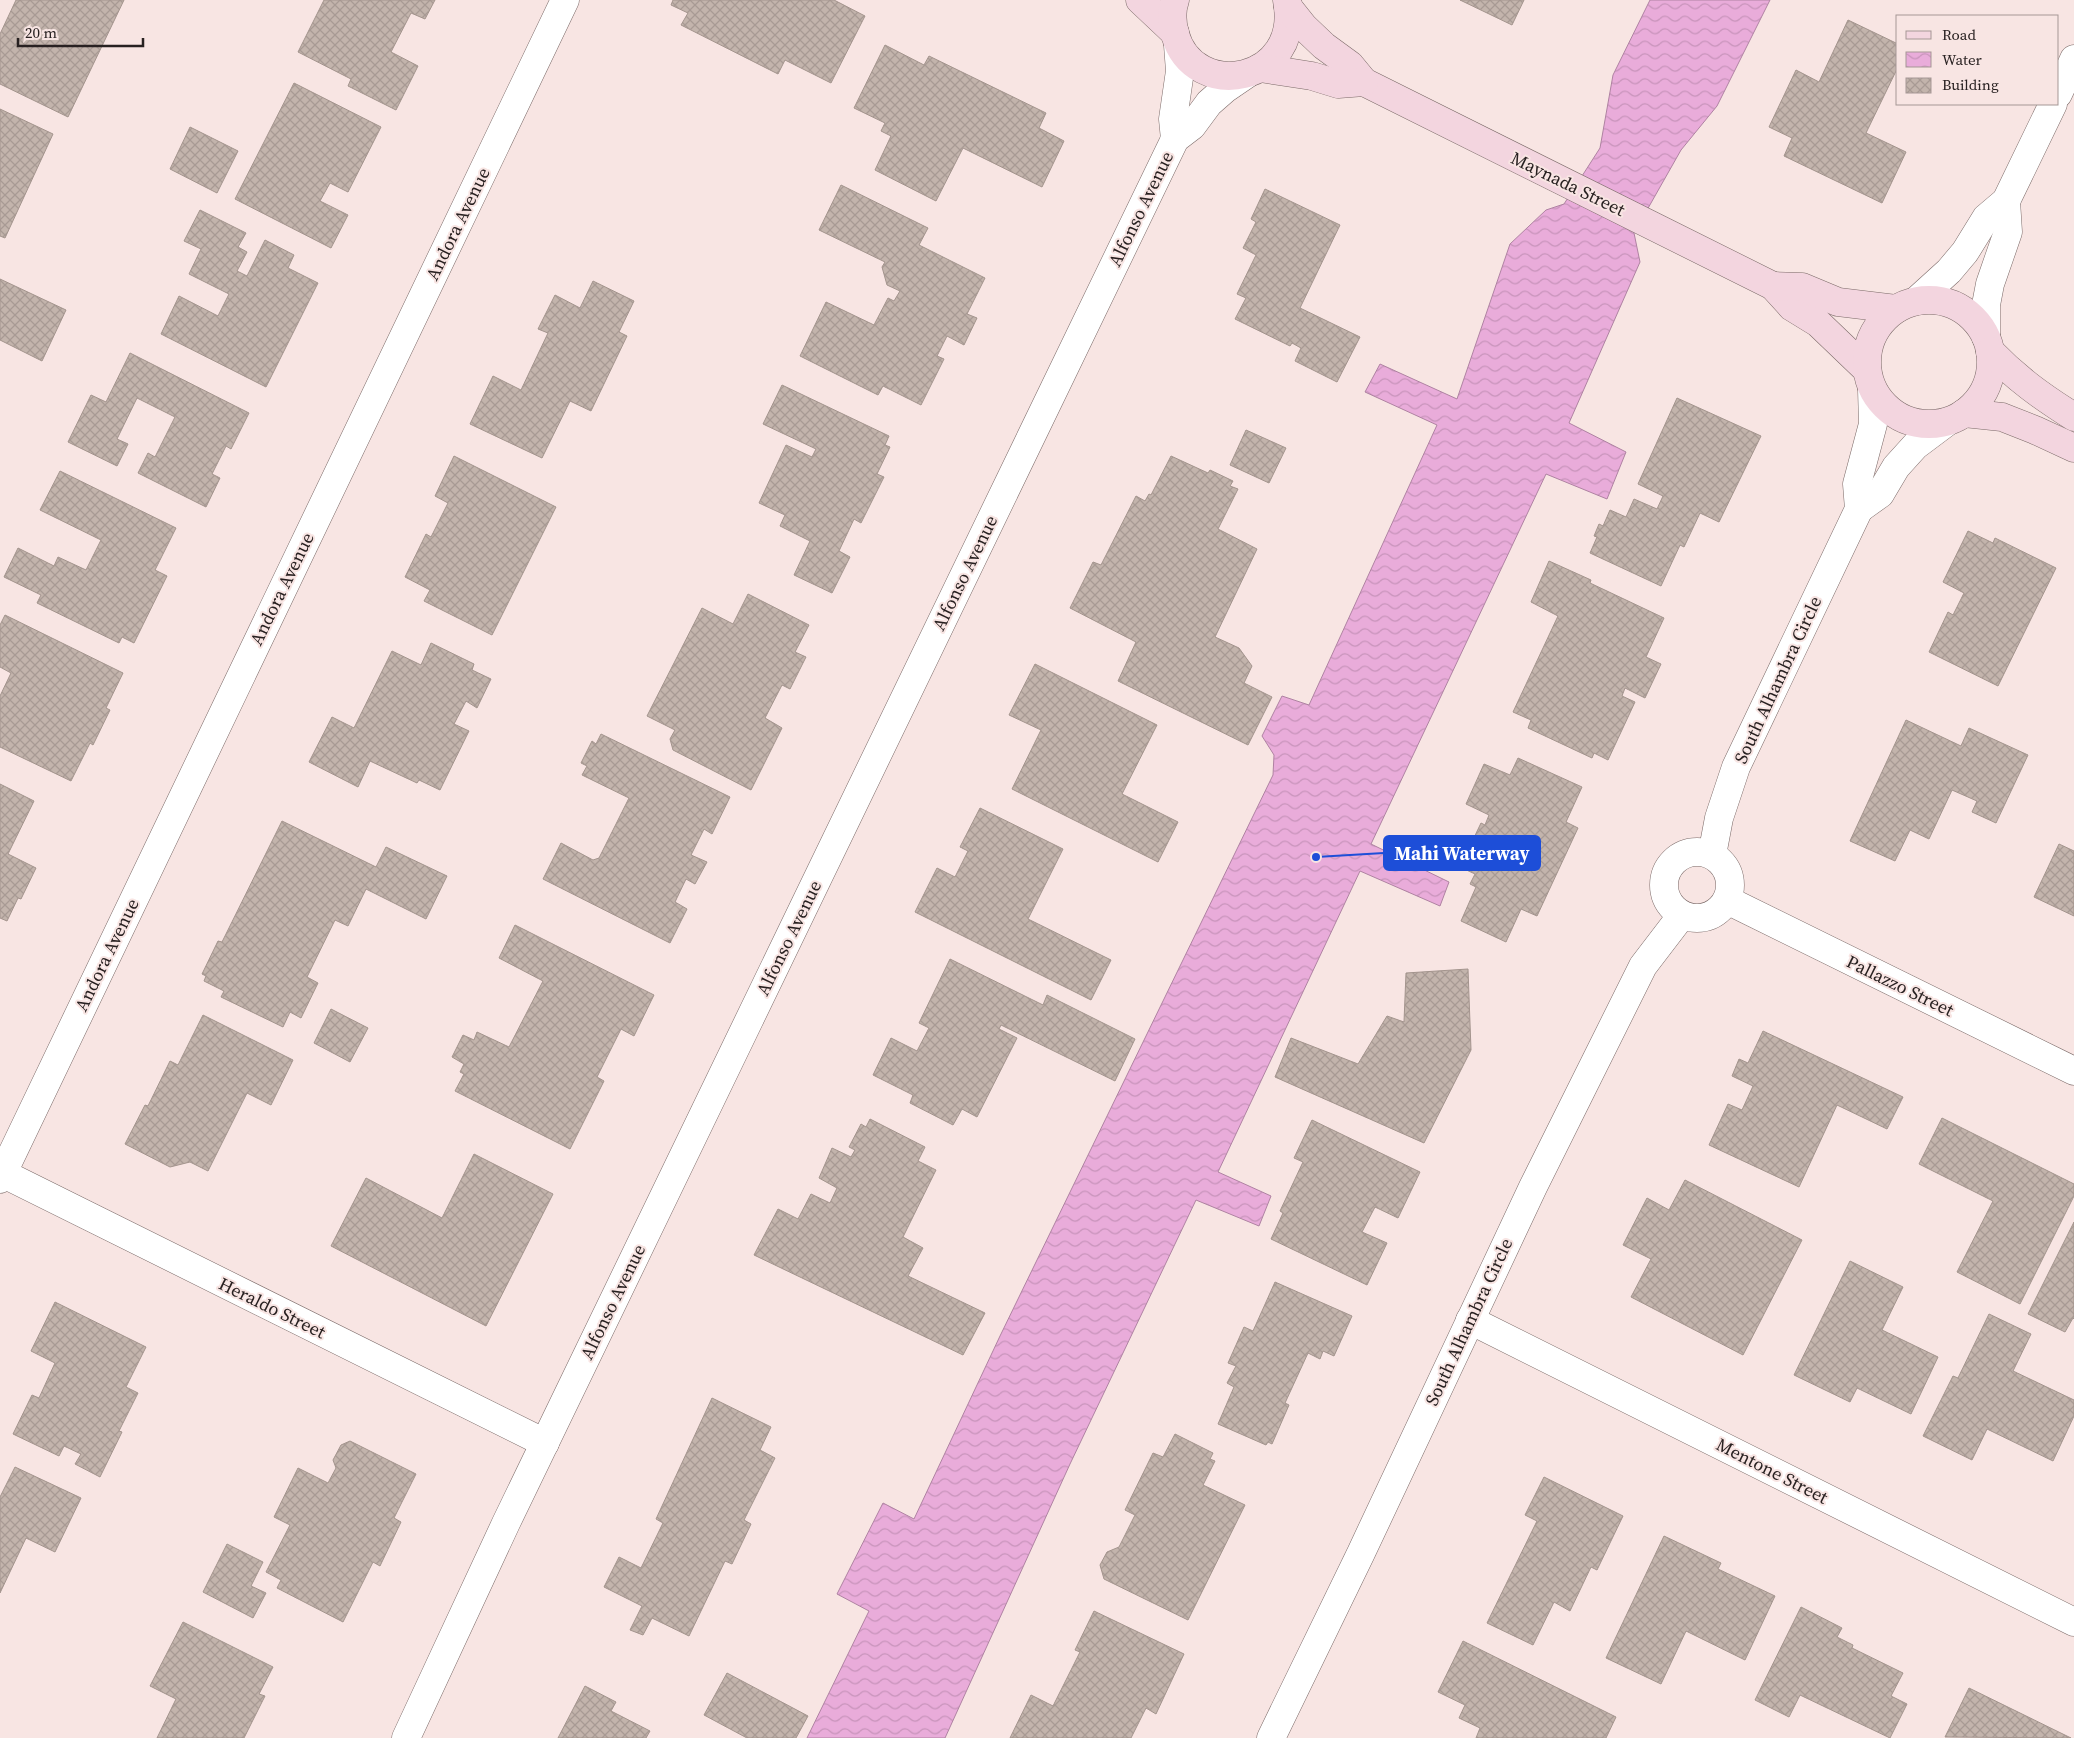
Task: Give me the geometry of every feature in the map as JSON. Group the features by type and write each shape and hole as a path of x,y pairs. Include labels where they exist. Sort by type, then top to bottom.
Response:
{"street":[{"name":"Andora Avenue","path":"1,1175 565,0"},
{"path":"1140,0 1176,39 1190,61 1208,72 1227,76 1254,71 1312,76 1338,84 1364,82"},
{"path":"1175,0 1172,26 1176,39"},
{"path":"1254,71 1266,65 1280,51 1288,34 1290,15 1288,4"},
{"name":"Maynada Street","path":"1288,4 1304,27 1324,46 1350,65 1364,82 1773,286 1792,307 1818,323 1869,380"},
{"name":"Alfonso Avenue","path":"1175,139 1172,119 1180,71 1176,39"},
{"path":"2059,92 2074,59"},
{"name":"Alfonso Avenue","path":"406,1738 545,1443 1175,139 1192,126 1209,103 1225,89 1254,71"},
{"path":"1859,509 1857,484 1873,424 1867,352 1872,335 1883,320 1906,305 1949,271 1965,252 1986,218 2006,201 2053,105"},
{"path":"1956,418 1977,401 1986,386 1990,369 1986,305 1990,284 2008,232 2006,201"},
{"name":"Maynada Street","path":"1773,286 1802,287 1838,302 1906,305"},
{"path":"1906,305 1937,300 1957,307 1974,319 1988,344 2014,376 2037,394 2074,417"},
{"path":"1869,380 1882,404 1896,415 1912,422 1929,425 1956,418 2002,417 2074,448"},
{"name":"South Alhambra Circle","path":"1712,855 1719,818 1736,767 1859,509 1880,494 1896,467 1915,446 1956,418"},
{"path":"1702,852 1712,855 1719,860 1729,875 1730,892 1727,900 1721,909 1712,915 1692,919 1682,915 1673,909 1667,900 1664,880 1667,870 1681,855 1702,852"},
{"name":"Pallazzo Street","path":"1727,900 2074,1071"},
{"name":"South Alhambra Circle","path":"1271,1738 1533,1187 1643,966 1682,915"},
{"name":"Heraldo Street","path":"1,1175 545,1443"},
{"name":"Mentone Street","path":"1470,1320 2074,1622"}],"water":[{"path":"1650,0 1770,0 1717,106 1681,150 1634,233 1640,262 1569,423 1626,452 1607,499 1546,474 1371,844 1449,882 1440,906 1360,871 1218,1172 1271,1196 1259,1226 1196,1200 1070,1464 945,1738 807,1738 869,1611 837,1594 883,1503 914,1519 1000,1336 1273,775 1274,755 1262,736 1282,696 1309,705 1437,425 1365,392 1380,364 1457,399 1510,244 1546,210 1564,204 1600,148 1613,75"}],"building":[{"path":"16,0 124,0 68,117 0,84 0,34"},
{"path":"324,0 435,0 425,19 411,13 391,52 418,66 396,110 348,86 351,79 298,52"},
{"path":"673,0 834,0 865,16 831,83 785,60 778,74 681,25 688,13 671,5"},
{"path":"1460,0 1524,0 1512,25"},
{"path":"1848,20 1896,43 1896,71 1866,133 1906,152 1882,203 1784,156 1792,138 1769,127 1796,70 1819,82"},
{"path":"885,45 924,65 929,56 1046,113 1039,128 1064,141 1042,187 963,148 936,201 875,170 891,136 881,131 885,123 854,108"},
{"path":"294,83 381,127 348,192 330,183 320,201 348,215 331,248 235,199"},
{"path":"0,109 53,134 5,238 0,236"},
{"path":"190,127 238,151 217,193 170,169"},
{"path":"841,185 928,228 919,245 985,278 967,314 977,318 964,345 947,336 937,356 944,359 921,405 883,386 878,395 800,356 826,302 874,325 888,298 894,301 900,291 887,285 882,267 885,262 819,230"},
{"path":"1265,189 1340,225 1300,308 1360,337 1337,382 1295,361 1301,348 1292,343 1290,346 1235,319 1246,298 1237,294 1256,255 1243,248 1256,222 1251,219"},
{"path":"200,210 246,233 238,247 247,252 237,271 247,276 265,240 294,255 288,268 318,283 266,387 161,334 179,296 218,316 229,294 189,274 201,249 184,241"},
{"path":"0,279 66,310 42,361 0,340"},
{"path":"593,281 634,301 619,332 627,336 591,411 570,401 542,458 470,424 493,376 521,390 548,333 538,329 555,295 580,308"},
{"path":"130,353 249,413 231,449 226,446 212,474 220,478 206,507 138,473 148,453 155,457 175,417 137,398 117,439 128,444 117,466 68,442 91,395 106,402"},
{"path":"782,385 889,436 885,445 890,447 877,474 884,477 861,523 854,519 839,551 850,557 832,593 794,575 810,541 780,526 785,515 759,503 786,445 812,457 816,449 763,424"},
{"path":"1677,398 1761,436 1719,522 1700,513 1684,547 1680,545 1661,586 1590,553 1597,537 1594,536 1599,524 1603,526 1610,510 1626,517 1634,499 1657,509 1663,496 1638,484"},
{"path":"1246,430 1286,448 1269,483 1230,465"},
{"path":"454,456 556,507 492,635 424,601 430,590 405,577 426,534 431,537 448,503 435,496"},
{"path":"1171,456 1208,473 1210,470 1233,481 1230,486 1238,489 1218,529 1257,549 1215,637 1239,648 1252,666 1244,683 1272,697 1248,745 1118,681 1136,642 1070,608 1093,562 1101,565 1136,496 1145,501 1149,494 1151,495"},
{"path":"60,471 176,528 155,570 167,576 134,643 122,637 119,643 37,603 41,595 4,577 18,548 54,566 58,557 86,570 101,540 40,510"},
{"path":"1968,531 1993,543 1995,538 2056,568 1998,686 1929,652 1948,612 1953,615 1964,593 1943,582"},
{"path":"1549,561 1591,580 1590,583 1664,618 1646,657 1661,664 1645,698 1625,688 1622,696 1635,702 1608,760 1594,753 1592,758 1528,728 1531,720 1513,712 1558,616 1531,602"},
{"path":"748,594 809,625 795,652 806,657 790,689 782,685 765,718 782,728 751,790 673,750 670,739 675,730 647,716 702,608 733,624"},
{"path":"5,615 123,673 106,708 110,710 93,745 90,743 71,781 0,747 0,696 11,673 0,667 0,625"},
{"path":"431,643 474,664 472,670 491,679 477,708 466,701 454,724 469,731 440,790 419,780 417,783 370,761 358,787 309,762 332,717 354,728 392,651 421,665"},
{"path":"1035,664 1157,725 1122,794 1178,822 1158,862 1012,789 1041,730 1009,715"},
{"path":"1906,720 1961,746 1969,728 2028,755 1996,823 1972,812 1977,801 1952,790 1929,839 1910,830 1895,861 1850,841"},
{"path":"601,734 730,797 712,834 704,829 691,855 707,862 695,884 686,879 675,902 687,909 670,943 543,879 561,843 593,860 599,858 629,798 582,775 587,766 581,763 592,741 596,744"},
{"path":"1518,758 1582,787 1566,822 1578,828 1537,916 1521,909 1506,942 1461,921 1476,887 1470,884 1475,874 1460,867 1481,823 1485,825 1489,815 1466,804 1484,764 1510,775"},
{"path":"0,784 34,801 8,854 36,868 21,899 18,898 7,921 0,918"},
{"path":"980,808 1063,849 1028,919 1111,960 1091,1000 915,912 937,868 955,877 968,851 960,847"},
{"path":"282,821 376,867 386,847 447,876 426,919 366,889 348,926 335,920 307,977 318,983 301,1018 290,1012 283,1027 221,997 224,991 204,981 206,976 202,974 218,941 222,942"},
{"path":"2059,844 2074,851 2074,916 2034,897"},
{"path":"515,925 654,995 634,1036 621,1029 597,1077 604,1081 570,1149 455,1091 464,1074 460,1072 464,1064 452,1057 463,1035 474,1040 477,1032 509,1047 543,981 499,958"},
{"path":"950,959 1043,1005 1047,995 1135,1039 1115,1081 1001,1025 999,1029 1017,1038 977,1117 962,1109 953,1125 910,1103 913,1095 873,1075 891,1038 917,1051 929,1028 919,1023"},
{"path":"1468,969 1471,1050 1424,1143 1275,1077 1291,1038 1358,1064 1387,1016 1404,1022 1406,973"},
{"path":"331,1009 368,1028 350,1062 314,1043"},
{"path":"203,1015 293,1060 271,1105 247,1093 208,1171 190,1162 170,1167 125,1144 145,1105 148,1106 170,1061 178,1065"},
{"path":"1763,1031 1903,1097 1887,1129 1837,1105 1799,1187 1709,1145 1728,1104 1742,1110 1753,1086 1732,1076 1739,1059 1748,1063"},
{"path":"1942,1118 2074,1184 2074,1196 2020,1304 1957,1272 1993,1201 1919,1164"},
{"path":"870,1119 925,1147 918,1161 936,1170 903,1237 923,1248 908,1276 985,1313 963,1355 754,1255 778,1209 798,1219 811,1194 830,1203 837,1188 819,1178 832,1148 851,1157 855,1150 849,1147 861,1124 866,1127"},
{"path":"1312,1120 1420,1172 1398,1218 1375,1207 1362,1232 1387,1243 1367,1285 1271,1239 1283,1213 1280,1211 1303,1162 1294,1158"},
{"path":"474,1154 553,1194 486,1326 331,1246 366,1178 442,1218"},
{"path":"1685,1180 1802,1240 1743,1355 1631,1297 1651,1259 1623,1245 1647,1198 1669,1210"},
{"path":"2074,1222 2074,1319 2065,1332 2028,1314"},
{"path":"1850,1261 1903,1287 1882,1330 1938,1357 1911,1414 1857,1388 1850,1402 1794,1375"},
{"path":"1275,1282 1352,1316 1334,1356 1323,1351 1320,1359 1308,1353 1285,1403 1289,1405 1272,1444 1268,1442 1266,1445 1218,1424 1234,1387 1227,1383 1236,1366 1228,1363 1244,1327 1253,1331"},
{"path":"55,1302 146,1347 126,1387 138,1393 119,1431 122,1432 100,1477 75,1464 81,1454 64,1446 59,1456 13,1434 32,1395 39,1398 55,1363 31,1351"},
{"path":"1989,1314 2031,1334 2013,1371 2074,1400 2074,1416 2053,1461 1987,1429 1972,1460 1923,1436 1953,1376 1958,1378"},
{"path":"712,1398 771,1427 760,1450 775,1458 744,1520 751,1524 732,1564 725,1561 689,1636 652,1618 643,1635 630,1630 642,1606 604,1587 619,1557 641,1568 663,1523 656,1519"},
{"path":"1175,1434 1213,1453 1210,1459 1215,1461 1203,1485 1245,1505 1188,1620 1104,1579 1100,1565 1107,1552 1119,1547 1135,1515 1125,1510 1153,1453 1163,1457"},
{"path":"350,1441 416,1474 394,1518 401,1522 380,1566 373,1562 343,1622 277,1588 281,1580 266,1572 290,1525 274,1517 298,1468 328,1483 336,1468 333,1460 341,1445"},
{"path":"15,1467 81,1498 55,1552 26,1538 0,1593 0,1497"},
{"path":"1544,1477 1623,1516 1597,1570 1591,1567 1570,1611 1554,1602 1533,1645 1487,1623 1537,1521 1525,1515"},
{"path":"1664,1536 1721,1563 1718,1569 1775,1596 1745,1660 1686,1631 1661,1684 1606,1658"},
{"path":"227,1544 263,1562 251,1586 266,1593 253,1618 203,1592"},
{"path":"1801,1607 1842,1628 1837,1637 1853,1645 1852,1648 1903,1673 1891,1696 1907,1704 1890,1738 1800,1695 1789,1717 1755,1700"},
{"path":"1094,1611 1184,1654 1156,1714 1146,1708 1131,1738 1010,1738 1031,1695 1053,1706 1080,1652 1075,1650"},
{"path":"183,1622 273,1667 259,1694 265,1696 244,1738 157,1738 176,1699 150,1686"},
{"path":"1463,1641 1616,1717 1606,1738 1476,1738 1480,1728 1459,1718 1465,1705 1438,1692"},
{"path":"727,1673 808,1716 796,1738 747,1738 704,1715"},
{"path":"585,1686 616,1702 611,1711 650,1731 646,1738 558,1738"},
{"path":"1969,1688 2071,1738 1945,1737"}],"place":[{"name":"Mahi Waterway","path":"1316,857"}]}
